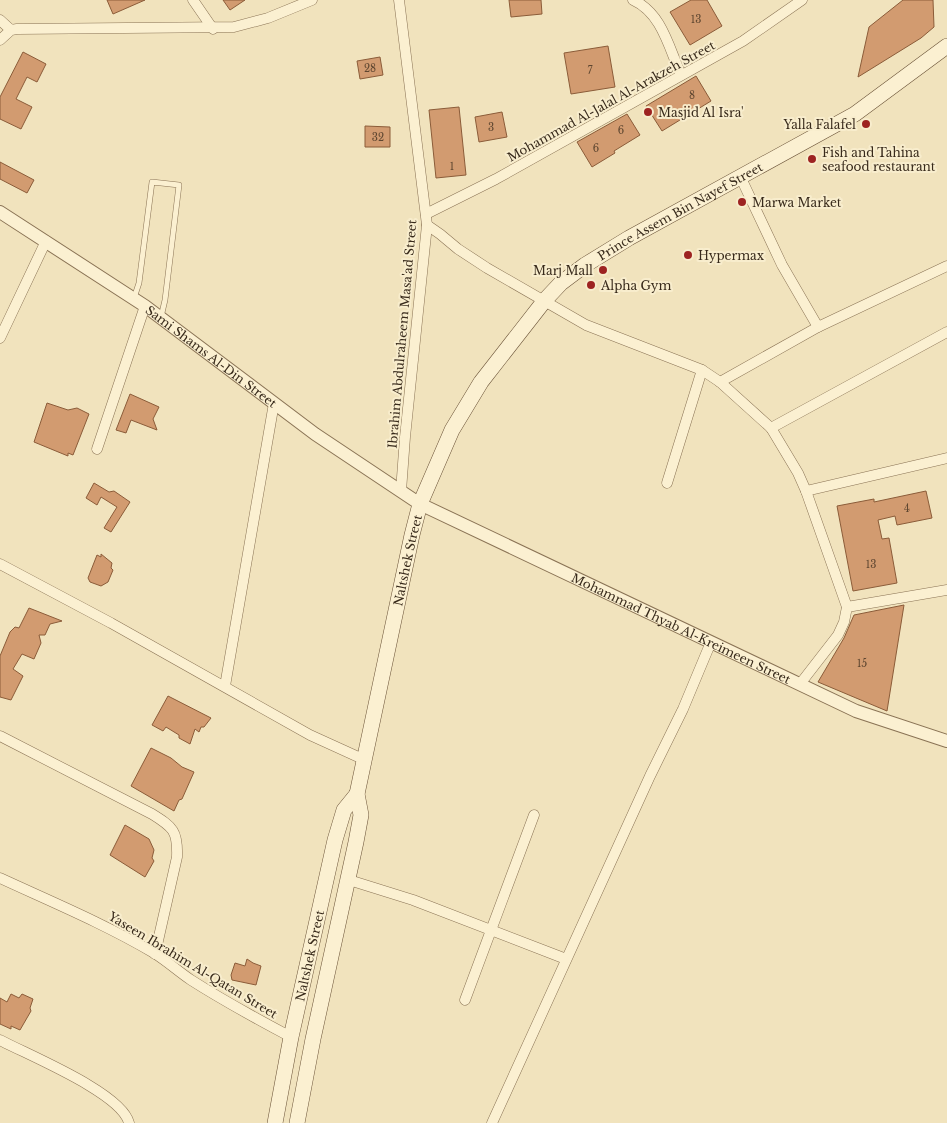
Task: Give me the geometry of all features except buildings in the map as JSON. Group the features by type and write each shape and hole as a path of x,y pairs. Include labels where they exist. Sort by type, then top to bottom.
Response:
{"main road":[{"name":"Prince Assem Bin Nayef Street","path":"420,504 452,430 481,382 545,300 561,283 585,265 629,238 855,114 947,46"},
{"name":"Naltshek Street","path":"299,1123 320,1003 349,880 361,815 357,794 405,563 420,504"},
{"name":"Naltshek Street","path":"276,1123 291,1037 337,832 344,810 357,794"}],"street":[{"path":"193,0 213,28"},
{"path":"0,40 11,30 242,26 268,18 312,0"},
{"name":"Ibrahim Abdulraheem Masa'ad Street","path":"399,0 427,225 401,491"},
{"path":"633,0 645,6 658,21 681,75"},
{"name":"Mohammad Al-Jalal Al-Arakzeh Street","path":"426,214 496,179 755,33 802,0"},
{"path":"0,20 11,30"},
{"path":"740,176 782,265 818,327"},
{"name":"Sami Shams Al-Din Street","path":"0,212 145,306 315,434 420,504"},
{"path":"427,225 487,268 586,325 702,370 720,382 771,428 798,473 806,491 847,607 844,622 838,635 800,684"},
{"path":"0,338 46,242"},
{"path":"720,382 818,327 946,268"},
{"path":"97,449 145,306"},
{"path":"771,428 947,332"},
{"path":"668,482 702,370"},
{"path":"225,686 274,403"},
{"path":"806,491 947,458"},
{"name":"Mohammad Thyab Al-Kreimeen Street","path":"420,504 856,711 947,742"},
{"path":"0,564 225,686 310,735 365,760"},
{"path":"847,607 947,590"},
{"path":"492,1123 650,776 683,709 711,642"},
{"path":"0,736 152,814 166,823 172,830 178,840 177,857 155,954"},
{"path":"465,1000 534,815"},
{"name":"Yaseen Ibrahim Al-Qatan Street","path":"0,878 100,924 155,954 221,998 291,1037"},
{"path":"349,880 413,900 566,959"},
{"path":"0,1040 74,1077 106,1096 128,1116 129,1123"}],"lane":[{"path":"134,299 140,283 152,182 179,185 165,300 161,318"}],"place":[{"name":"Masjid Al Isra'","path":"648,112"},
{"name":"Yalla Falafel","path":"866,124"},
{"name":"Fish and Tahina seafood restaurant","path":"812,159"},
{"name":"Marwa Market","path":"742,202"},
{"name":"Hypermax","path":"688,255"},
{"name":"Marj Mall","path":"603,270"},
{"name":"Alpha Gym","path":"591,285"}]}
